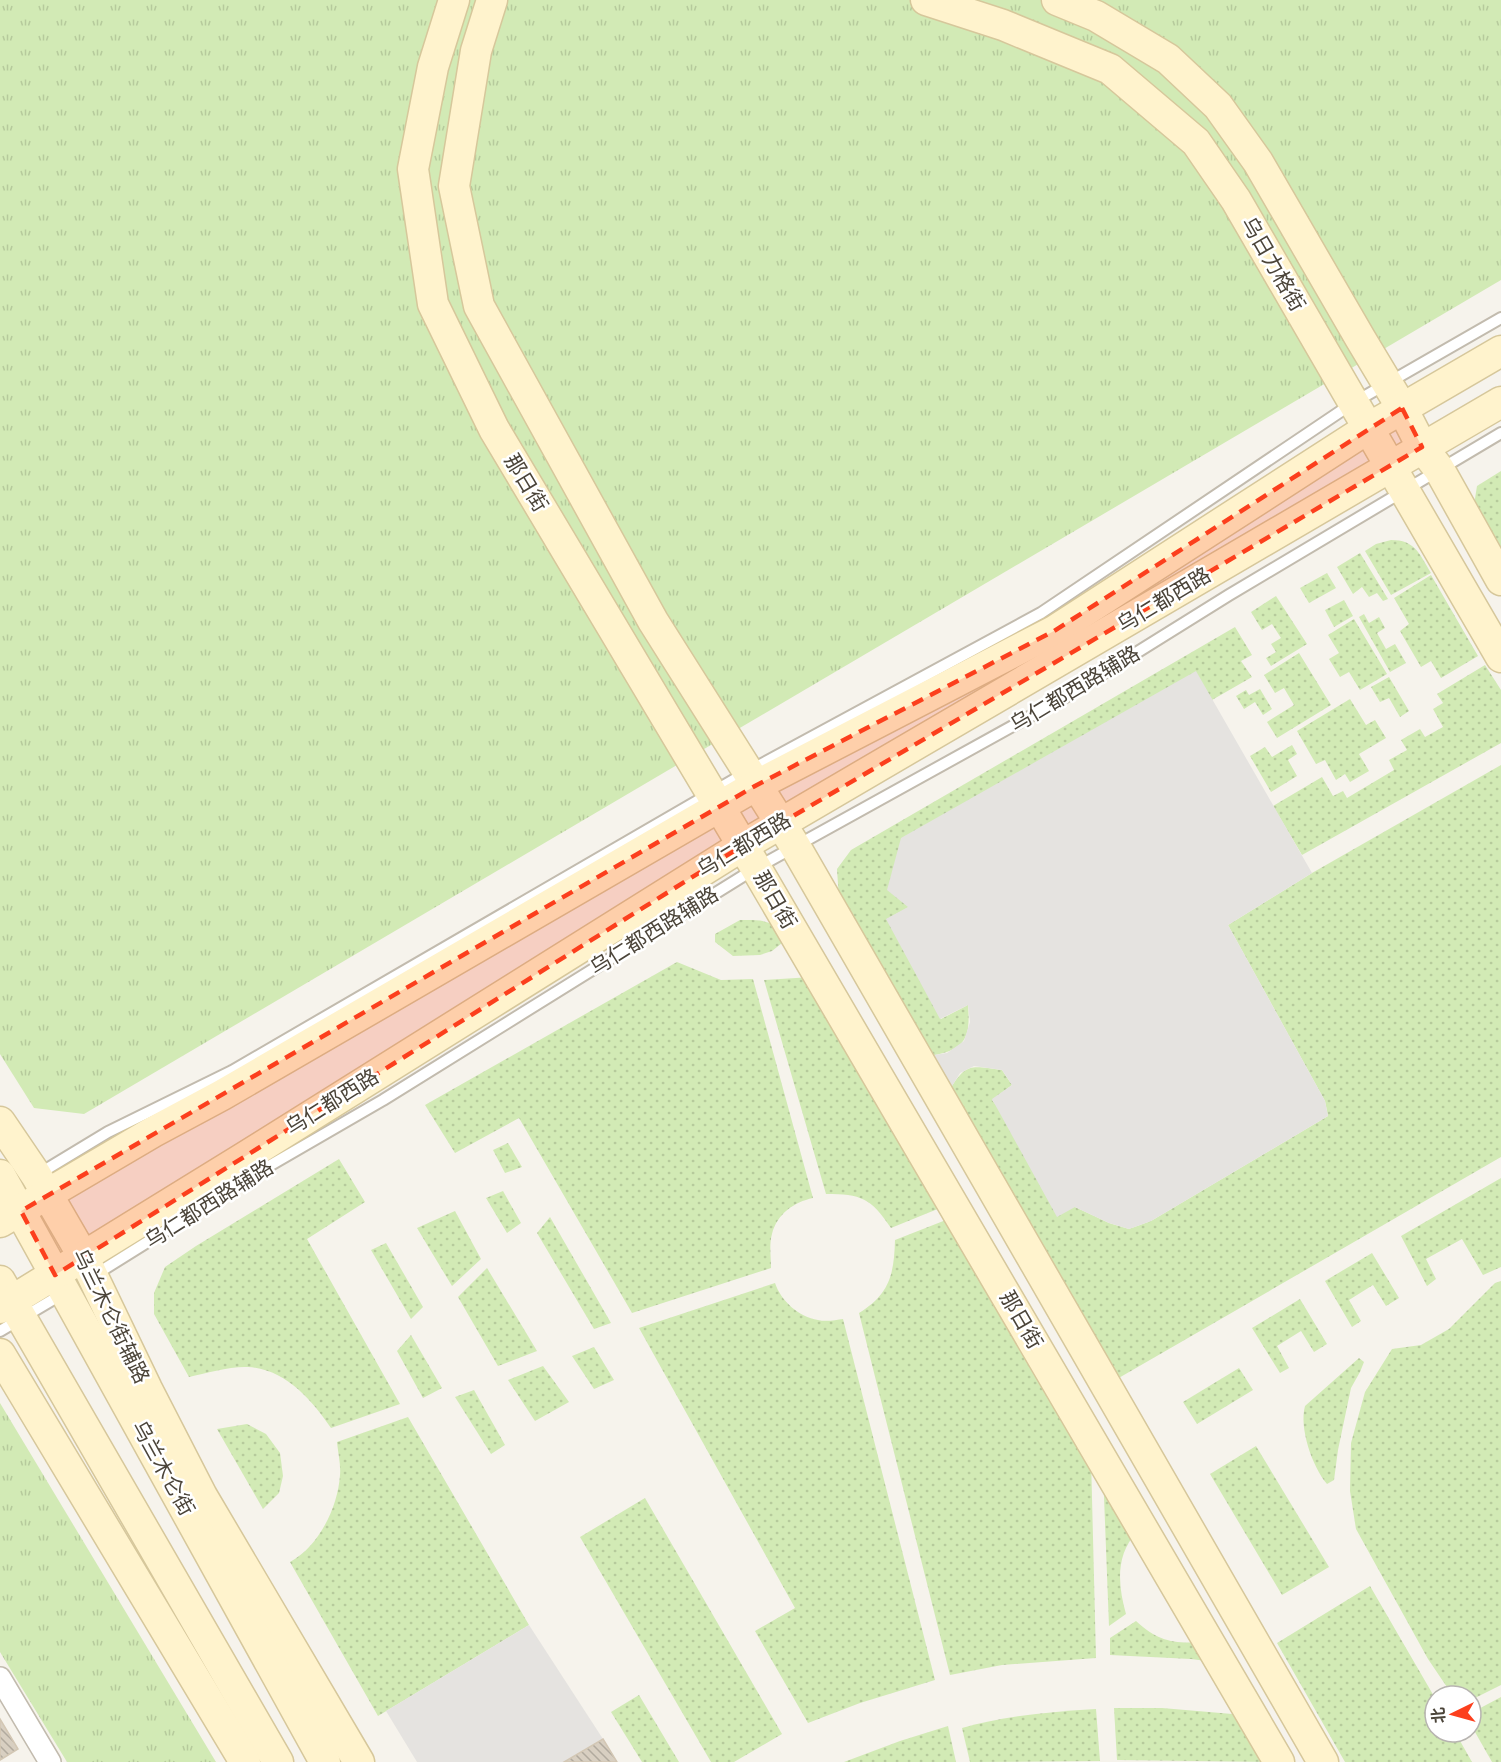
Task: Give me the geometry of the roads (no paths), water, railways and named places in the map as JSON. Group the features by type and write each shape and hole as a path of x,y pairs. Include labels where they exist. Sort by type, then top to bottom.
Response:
{"street":[{"name":"那日街","path":"454,0 433,67 413,169 433,304 494,429 749,857 1279,1762"},
{"name":"那日街","path":"492,0 476,51 454,186 479,306 653,621 787,835 1323,1762"},
{"name":"乌日力格街","path":"926,0 1003,25 1110,69 1196,142 1236,200 1501,657"},
{"name":"乌日力格街","path":"1057,0 1096,16 1168,59 1218,106 1258,162 1501,580"},
{"name":"乌仁都西路","path":"18,1192 153,1132 222,1095 752,778 1054,631 1360,416 1394,395 1501,351"},
{"name":"乌仁都西路","path":"7,1308 77,1278 1090,644 1397,479 1431,458 1501,402"},
{"name":"乌兰木仑街辅路","path":"0,1122 18,1192 77,1278 147,1389 202,1496 359,1762"},
{"name":"乌兰木仑街","path":"77,1278 325,1762"},
{"path":"7,1308 278,1762"},
{"path":"0,1354 245,1762"},
{"path":"0,1678 50,1762"}],"lane":[{"path":"1394,395 1501,318"},
{"path":"1431,458 1501,433"}]}
